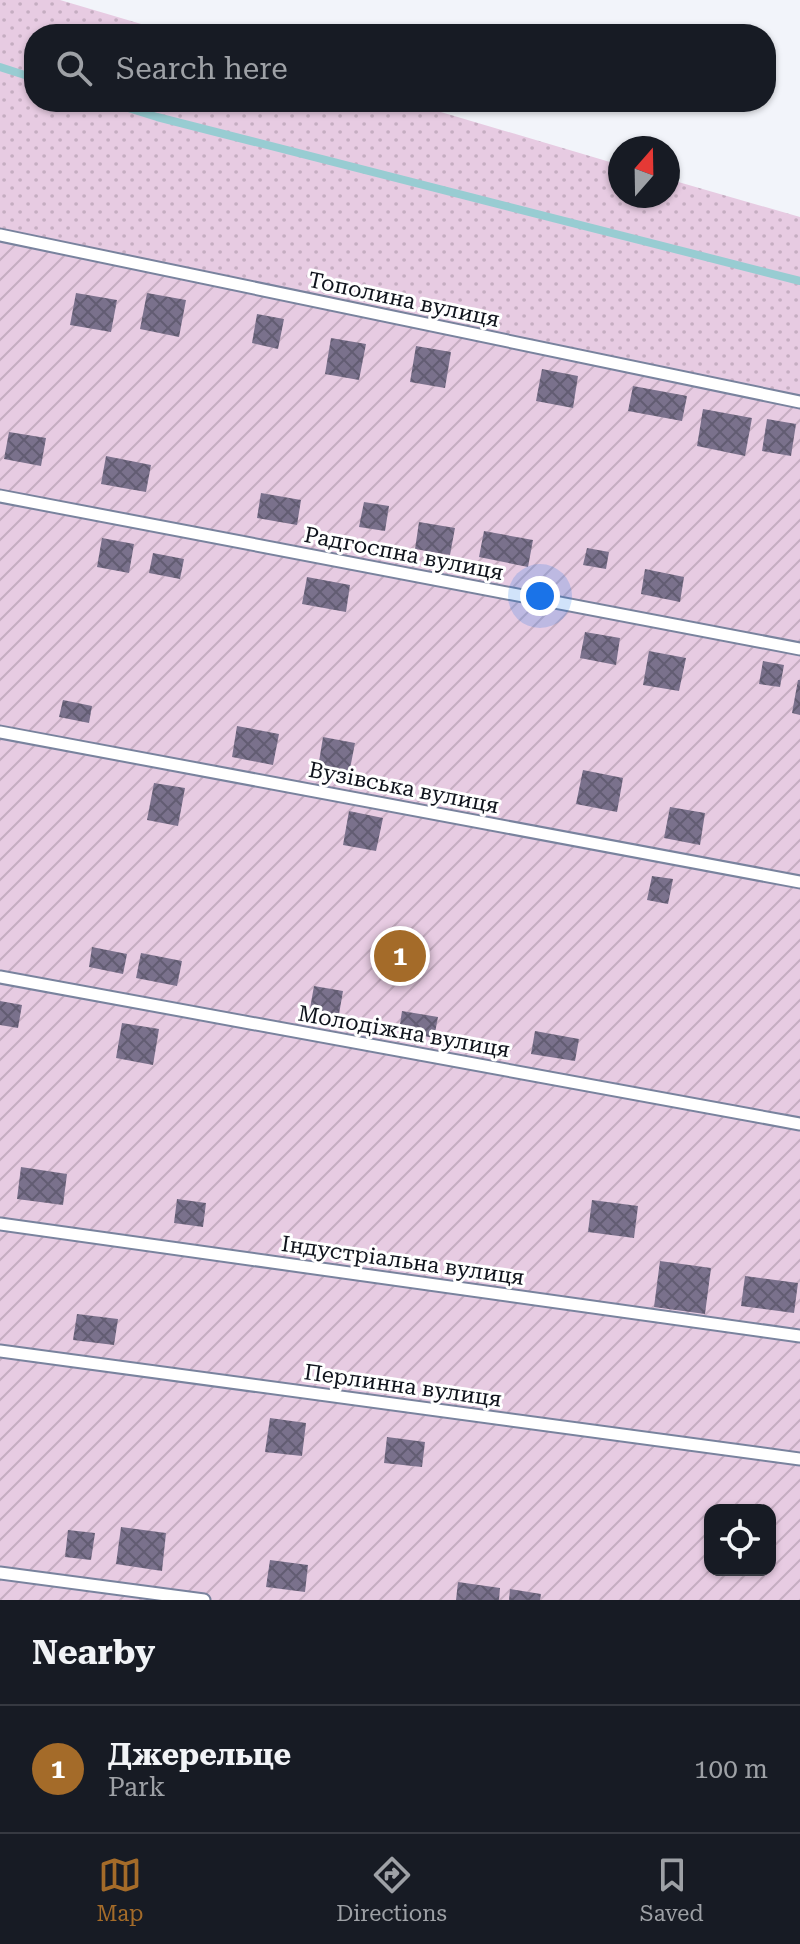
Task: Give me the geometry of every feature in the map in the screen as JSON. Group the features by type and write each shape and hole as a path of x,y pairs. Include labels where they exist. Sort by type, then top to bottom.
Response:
{"lane":[{"name":"Тополина вулиця","path":"0,235 800,402"},
{"name":"Радгоспна вулиця","path":"0,496 800,649"},
{"name":"Вузівська вулиця","path":"0,732 800,882"},
{"name":"Молодіжна вулиця","path":"0,977 800,1124"},
{"name":"Індустріальна вулиця","path":"0,1224 800,1336"},
{"name":"Перлинна вулиця","path":"0,1351 800,1459"},
{"path":"0,1573 204,1600"}],"shaded area":[{"path":"0,0 60,0 141,24 24,24 24,112 441,112 608,161 608,208 680,208 680,182 800,217 800,402 0,235"},
{"path":"0,235 800,402 800,1600 0,1600"}],"building":[{"path":"76,293 117,300 111,332 70,325"},
{"path":"147,293 186,300 179,337 140,329"},
{"path":"257,314 284,319 278,349 252,343"},
{"path":"331,338 366,344 359,380 325,374"},
{"path":"416,346 451,352 445,388 410,382"},
{"path":"542,369 578,376 573,408 536,401"},
{"path":"633,386 687,396 682,421 628,411"},
{"path":"703,409 752,418 745,456 697,446"},
{"path":"767,419 796,424 791,456 762,451"},
{"path":"9,432 46,438 41,466 4,459"},
{"path":"106,456 151,465 146,492 101,484"},
{"path":"261,493 301,500 297,525 257,518"},
{"path":"364,502 389,506 385,531 359,527"},
{"path":"419,522 455,528 450,555 415,549"},
{"path":"484,531 533,540 528,567 479,557"},
{"path":"102,538 134,544 129,573 97,567"},
{"path":"587,548 609,552 606,569 583,565"},
{"path":"153,553 184,559 180,579 149,573"},
{"path":"645,569 684,577 680,602 641,594"},
{"path":"307,577 350,585 346,612 302,604"},
{"path":"585,632 620,638 616,665 580,658"},
{"path":"649,651 686,658 679,691 643,685"},
{"path":"763,661 784,665 780,687 759,684"},
{"path":"800,680 800,715 792,713"},
{"path":"63,700 92,706 89,723 59,717"},
{"path":"237,726 279,734 273,765 232,757"},
{"path":"323,737 355,743 349,774 318,768"},
{"path":"583,770 623,778 617,812 576,804"},
{"path":"154,783 185,788 178,826 147,820"},
{"path":"670,807 705,813 700,845 664,838"},
{"path":"349,811 383,818 376,851 343,845"},
{"path":"652,876 673,879 668,904 647,900"},
{"path":"92,947 127,954 123,974 89,967"},
{"path":"141,953 182,961 177,986 136,978"},
{"path":"314,986 343,991 338,1020 309,1014"},
{"path":"0,1001 22,1005 18,1028 0,1025"},
{"path":"402,1011 438,1017 434,1038 399,1031"},
{"path":"122,1023 159,1029 153,1065 116,1058"},
{"path":"535,1031 579,1039 575,1061 531,1054"},
{"path":"21,1167 67,1174 63,1205 17,1199"},
{"path":"177,1199 206,1203 203,1227 174,1223"},
{"path":"592,1200 638,1206 634,1238 588,1232"},
{"path":"660,1261 711,1268 705,1314 654,1307"},
{"path":"745,1276 798,1283 794,1313 741,1306"},
{"path":"77,1314 118,1319 114,1345 73,1340"},
{"path":"270,1418 306,1423 302,1456 265,1452"},
{"path":"387,1437 425,1442 422,1467 384,1463"},
{"path":"121,1527 166,1533 162,1571 116,1564"},
{"path":"68,1530 95,1533 91,1560 65,1557"},
{"path":"270,1560 308,1565 305,1592 266,1587"},
{"path":"458,1582 500,1588 499,1600 456,1600"},
{"path":"510,1589 541,1594 540,1600 509,1600"}],"waterway":[{"path":"0,67 24,75"},
{"path":"141,112 800,281"}],"place":[{"name":"Джерельце","path":"400,956"}]}
